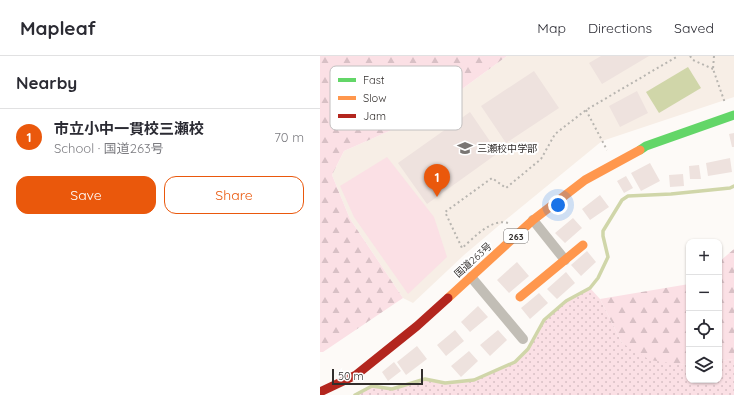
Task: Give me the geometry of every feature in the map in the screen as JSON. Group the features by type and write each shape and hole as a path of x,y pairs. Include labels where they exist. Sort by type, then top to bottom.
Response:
{"main road":[{"name":"国道263号","path":"320,392 356,375 417,326 533,220 585,180 646,146 734,115"},
{"path":"520,297 583,245"}],"street":[{"path":"533,220 565,260"},
{"path":"471,277 523,339"}],"path":[{"path":"520,232 512,224 503,222 492,224 462,248 444,212 492,178 506,188 540,159 555,134 586,110 678,56"},
{"path":"690,56 693,60 713,69"},
{"path":"714,56 713,69 725,100 724,118"},
{"path":"586,110 615,163"}],"shaded area":[{"path":"507,56 734,56 734,97 602,141 464,255 413,303 403,298 350,219 332,175 344,151 392,130 462,130 462,89"},
{"path":"688,67 701,88 659,113 646,92"}],"green space":[{"path":"320,56 507,56 462,89 462,66 330,66 330,130 392,130 344,151 332,175 350,219 403,298 323,352 320,352"},
{"path":"387,157 434,217 447,257 408,294 354,217 340,186"},
{"path":"734,249 734,359 722,361 722,275 722,259"},
{"path":"686,285 686,364 650,360 622,343 600,299"},
{"path":"590,288 600,299 622,343 683,365 686,364 686,383 722,383 722,361 734,359 734,395 355,395 372,386 392,389 425,379 445,383 474,380 515,362 528,349 544,320 566,301"}],"building":[{"path":"601,56 649,56 602,84 589,63"},
{"path":"534,71 559,108 506,143 481,106"},
{"path":"637,91 648,113 620,127 609,106"},
{"path":"470,112 498,153 427,204 398,163 445,130 462,130 462,118"},
{"path":"734,133 734,147 732,147 729,134"},
{"path":"730,158 732,172 708,176 706,163"},
{"path":"650,163 660,181 641,191 631,173"},
{"path":"699,165 701,179 690,179 689,166"},
{"path":"683,174 684,186 670,187 669,175"},
{"path":"626,176 633,188 624,193 617,181"},
{"path":"600,195 609,207 590,220 582,209"},
{"path":"573,218 582,228 565,243 555,233"},
{"path":"587,251 596,262 581,276 571,265"},
{"path":"517,262 529,276 509,293 497,280"},
{"path":"566,272 575,283 557,299 547,289"},
{"path":"539,293 548,303 530,319 521,308"},
{"path":"478,306 488,317 470,332 461,322"},
{"path":"455,330 464,341 446,356 437,345"},
{"path":"498,330 507,340 490,356 480,345"},
{"path":"417,346 427,359 406,375 397,362"},
{"path":"469,351 478,361 461,377 451,366"},
{"path":"394,362 401,371 388,381 382,372"}],"waterway":[{"path":"355,395 372,386 392,389 425,379 445,383 474,380 515,362 528,349 544,320 566,301 590,288 598,278 608,257 603,231 622,200 628,196 671,194 730,188 734,186"}],"traffic: fast":[{"path":"640,150 646,146 734,115"}],"traffic: slow":[{"path":"448,298 533,220 585,180 640,150"},
{"path":"520,297 583,245"}],"traffic: jam":[{"path":"320,392 356,375 417,326 448,298"}],"place":[{"name":"三瀬校中学部","path":"465,148"},
{"name":"市立小中一貫校三瀬校","path":"437,197"}]}
